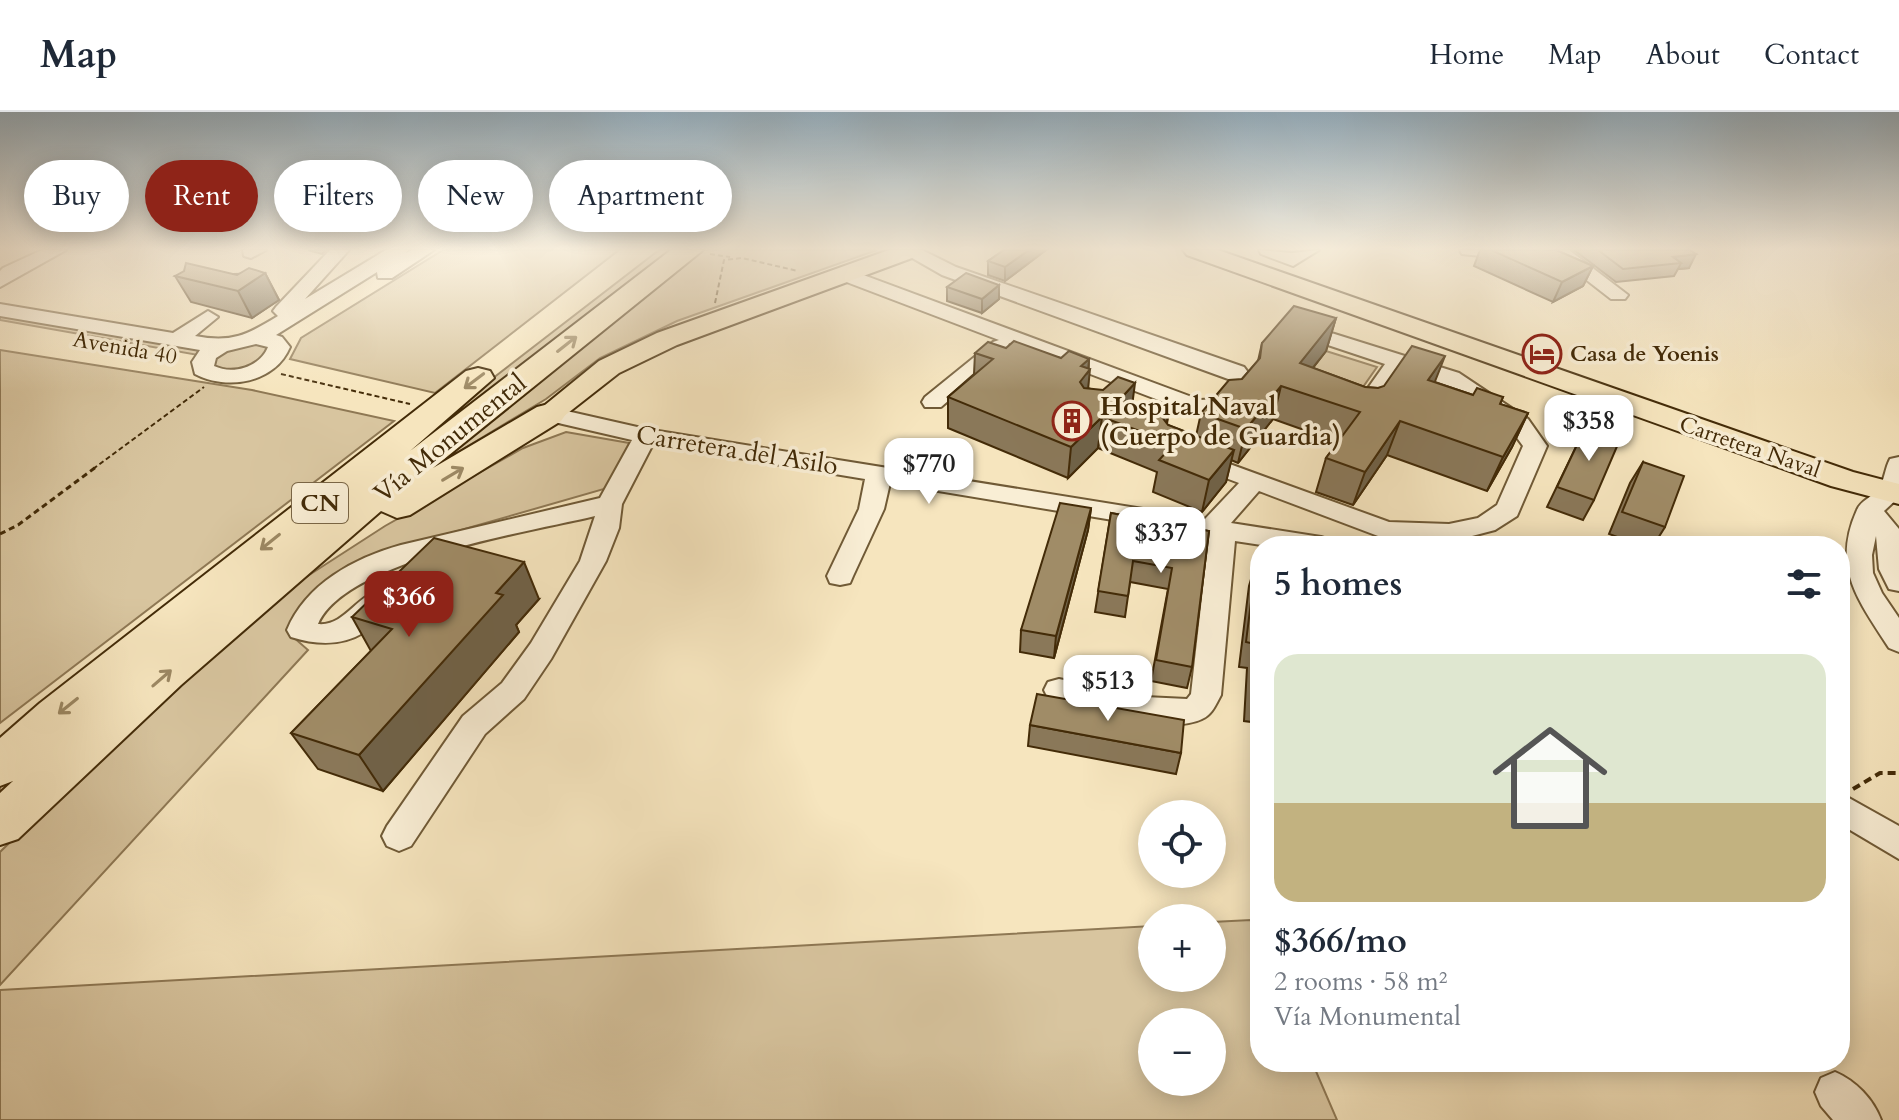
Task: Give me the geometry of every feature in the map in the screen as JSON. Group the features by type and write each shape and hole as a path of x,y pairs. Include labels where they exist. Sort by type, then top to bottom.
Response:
{"highway":[{"name":"Vía Monumental","path":"0,766 68,706 436,410 586,297"},
{"name":"Vía Monumental","path":"0,824 84,744 267,587 498,397 637,297"},
{"path":"267,587 367,523 515,438 549,414"}],"main road":[{"path":"549,414 609,367 715,320 780,297"},
{"name":"Carretera Naval","path":"1325,297 1842,479 1889,490"}],"street":[{"path":"266,336 295,297"},
{"path":"266,336 326,297"},
{"path":"266,336 279,347 278,354 258,369 211,369 220,347 266,336 338,297"},
{"path":"884,297 1110,394 1198,407 1224,405 1239,389 1242,379 1236,372 1022,297"},
{"path":"900,297 1161,401"},
{"path":"909,300 913,297"},
{"name":"Avenida 40","path":"0,310 220,347"},
{"path":"177,340 208,317"},
{"name":"Avenida 40","path":"0,326 211,369"},
{"path":"1171,449 1386,530 1449,533 1486,524 1508,510 1535,446 1520,424 1451,378 1296,326 1277,329"},
{"path":"933,402 1000,346"},
{"path":"1362,412 1399,360"},
{"path":"1161,401 1203,361"},
{"name":"Carretera del Asilo","path":"549,414 646,436 1263,536"},
{"path":"399,836 474,725 513,691 541,651 593,561 606,528 609,504 646,436"},
{"path":"840,576 877,498 880,481 876,473"},
{"path":"1059,690 1159,710 1187,713 1200,707 1206,695 1217,528 1255,481"},
{"path":"1889,490 1892,569 1899,582"},
{"path":"1889,490 1859,555 1860,573 1869,595 1899,641"},
{"path":"434,545 352,627 335,634 318,636 301,630 304,618 336,588 401,554 434,545 609,504"},
{"path":"1850,802 1899,844"}],"path":[{"path":"715,320 716,297"},
{"path":"0,534 18,525 211,369"},
{"path":"258,369 436,410"},
{"path":"1850,795 1873,775 1893,771 1899,773"}],"shaded area":[{"path":"367,297 558,297 435,393 290,359 301,338"},
{"path":"598,297 614,297 0,805 0,785 462,402"},
{"path":"642,297 744,297 677,321 600,358 546,399 412,480"},
{"path":"0,314 205,349 198,355 0,320"},
{"path":"249,342 270,347 267,359 242,371 214,369 212,358 218,353"},
{"path":"0,350 252,390 394,421 0,723"},
{"path":"1326,351 1377,367 1344,414 1291,396"},
{"path":"566,432 635,444 604,489 440,536 367,565 292,636 308,650 0,985 0,852 155,702 289,588 385,526 523,448"},
{"path":"1250,920 1250,1072 1316,1072 1337,1120 0,1120 0,990 1138,927 1138,992 1226,992 1226,921"}],"building":[{"path":"1294,306 1336,318 1300,363 1365,387 1378,388 1384,386 1412,346 1445,356 1428,380 1473,395 1477,388 1503,397 1500,404 1528,413 1503,457 1400,421 1365,472 1326,458 1360,412 1281,386 1246,429 1201,413 1229,380 1242,379 1260,358 1262,343"},
{"path":"1014,341 1061,358 1069,351 1089,359 1081,366 1090,369 1080,382 1084,388 1103,390 1118,377 1135,383 1122,397 1127,404 1137,406 1150,402 1169,409 1162,417 1168,425 1234,450 1209,480 1159,460 1174,444 1102,417 1071,447 948,397 993,359 975,353 988,342 1006,348"},
{"path":"1586,426 1621,437 1594,500 1557,487"},
{"path":"1643,462 1684,476 1665,527 1622,512"},
{"path":"1060,503 1091,508 1056,636 1021,630"},
{"path":"1111,513 1209,531 1192,667 1156,660 1172,568 1133,561 1128,596 1098,591"},
{"path":"434,538 524,562 496,593 503,595 359,755 291,733 392,629 352,617"},
{"path":"1250,610 1250,643 1246,642"},
{"path":"1037,694 1184,720 1181,753 1030,725"}],"place":[{"name":"Casa de Yoenis","path":"1542,354"},
{"name":"Hospital Naval (Cuerpo de Guardia)","path":"1072,421"}]}
